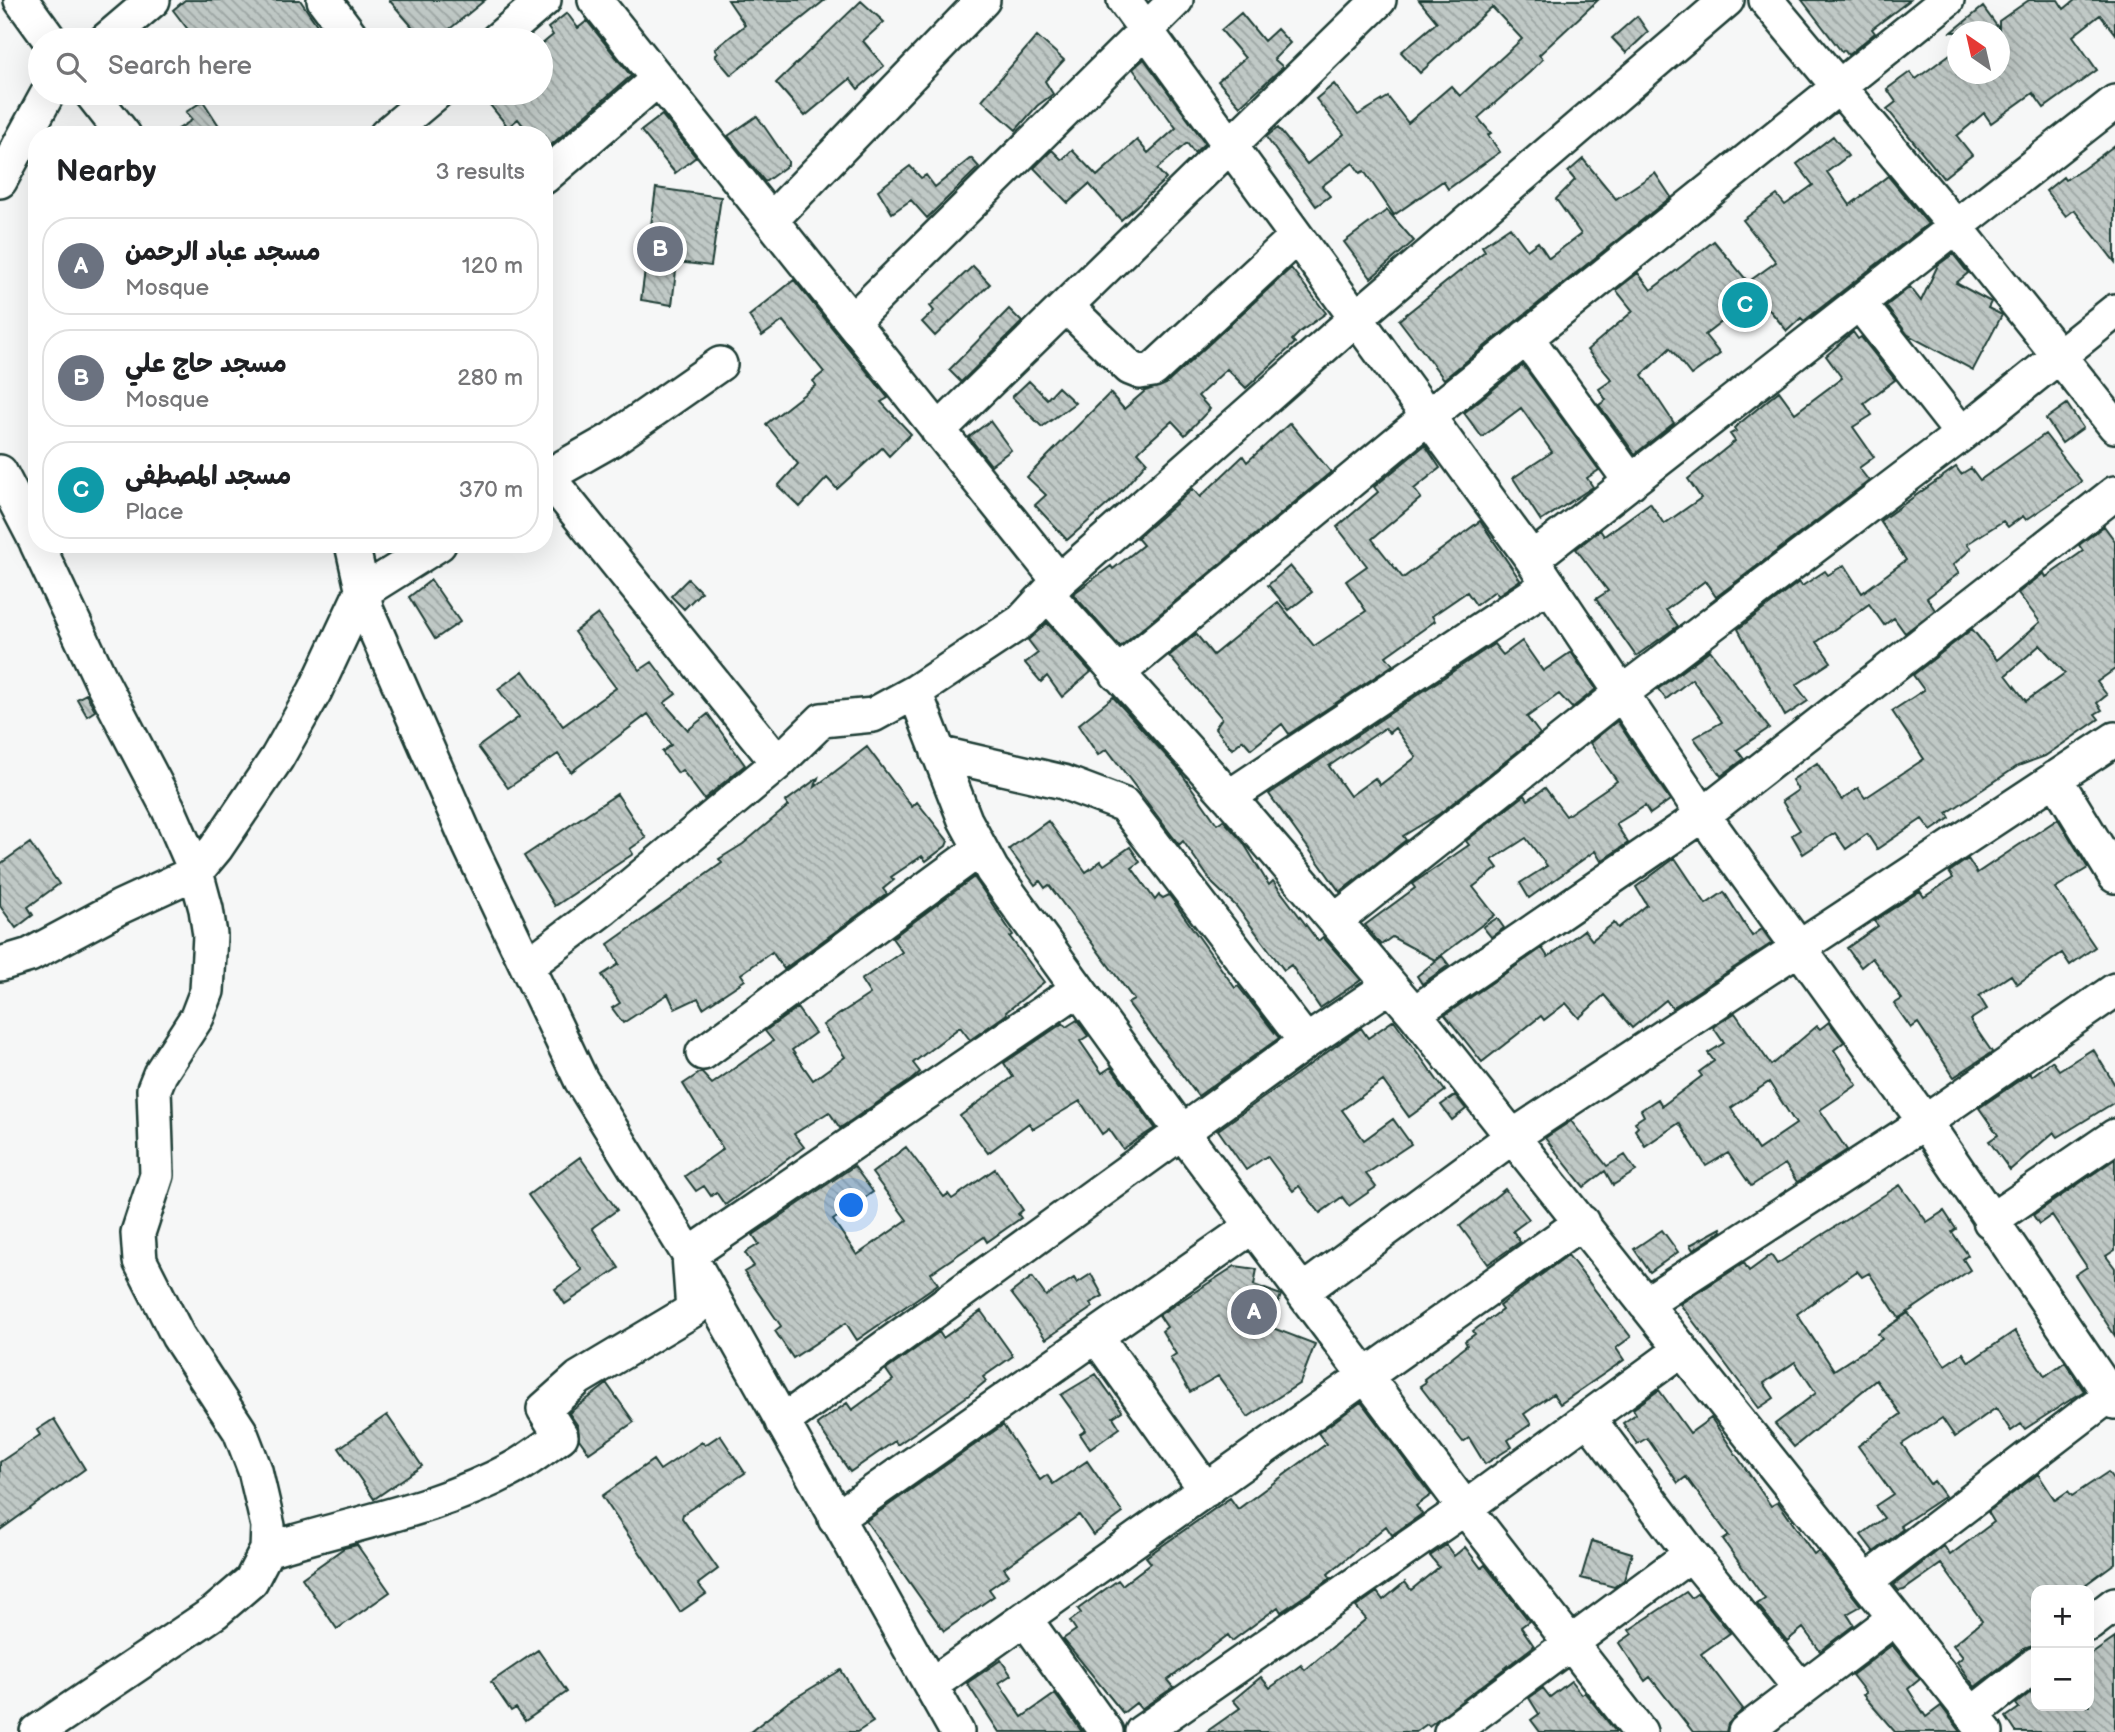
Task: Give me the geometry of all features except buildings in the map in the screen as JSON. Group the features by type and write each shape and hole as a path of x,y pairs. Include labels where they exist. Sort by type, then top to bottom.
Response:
{"street":[{"path":"21,0 41,28"},
{"path":"120,28 153,0"},
{"path":"324,0 345,28"},
{"path":"511,28 544,0"},
{"path":"595,0 772,219 938,431 1117,674 1229,797 1414,1013 1979,1723 2031,1669"},
{"path":"772,219 983,0"},
{"path":"1124,0 1540,571 1703,815 1924,1122 2113,1396 1867,1581"},
{"path":"852,321 1176,0"},
{"path":"938,431 1379,0"},
{"path":"527,967 604,908 778,763 822,720 873,715 915,692 1021,621 1053,588 1355,318 1727,0"},
{"path":"1766,0 1956,227 2115,426"},
{"path":"1117,674 1526,337 1947,0"},
{"path":"553,169 658,79"},
{"path":"1229,797 1540,571 1630,482 2115,102"},
{"path":"30,126 41,105"},
{"path":"100,105 117,126"},
{"path":"396,114 413,105"},
{"path":"0,181 28,130"},
{"path":"1066,306 1130,368 1140,372 1153,370 1296,237"},
{"path":"1860,304 1962,434"},
{"path":"1335,921 1623,692 1962,434 2115,311"},
{"path":"1526,337 1630,482"},
{"path":"553,473 611,440 720,364"},
{"path":"0,472 28,526"},
{"path":"553,487 778,763"},
{"path":"1414,1013 1703,815 2111,505"},
{"path":"37,1732 215,1612 251,1581 267,1550 268,1526 255,1471 240,1431 178,1336 140,1261 138,1233 157,1175 154,1089 160,1074 197,1017 207,991 209,935 206,909 196,872 41,553"},
{"path":"354,553 361,593 470,846 581,1080 689,1255 957,1732"},
{"path":"0,964 30,955 120,907 196,872 277,758 314,691 361,593 425,553"},
{"path":"915,692 980,849 1182,1132 1465,1508 1640,1732"},
{"path":"1303,1291 1512,1137 2115,739"},
{"path":"938,753 1063,782 1124,805 1306,1042"},
{"path":"2055,778 2115,876"},
{"path":"703,1053 980,849"},
{"path":"782,1422 1306,1042 1389,986"},
{"path":"689,1255 1078,989"},
{"path":"1645,1304 1924,1122 2115,990"},
{"path":"1990,1221 2115,1136"},
{"path":"931,1685 1582,1222"},
{"path":"835,1519 1253,1226"},
{"path":"267,1550 382,1518 462,1491 512,1469 561,1436 544,1409 579,1378 693,1310 689,1255"},
{"path":"1097,1337 1206,1490"},
{"path":"1142,1732 1465,1508 1681,1350"},
{"path":"1588,1418 1691,1554 1801,1689"},
{"path":"1451,1732 1691,1554"},
{"path":"2094,1620 2115,1604"},
{"path":"1745,1732 1895,1618"},
{"path":"1025,1619 1106,1732"}],"place":[{"name":"مسجد حاج علي","path":"660,249"},
{"name":"مسجد المصطفى","path":"1745,305"},
{"name":"مسجد عباد الرحمن","path":"1254,1312"}]}
